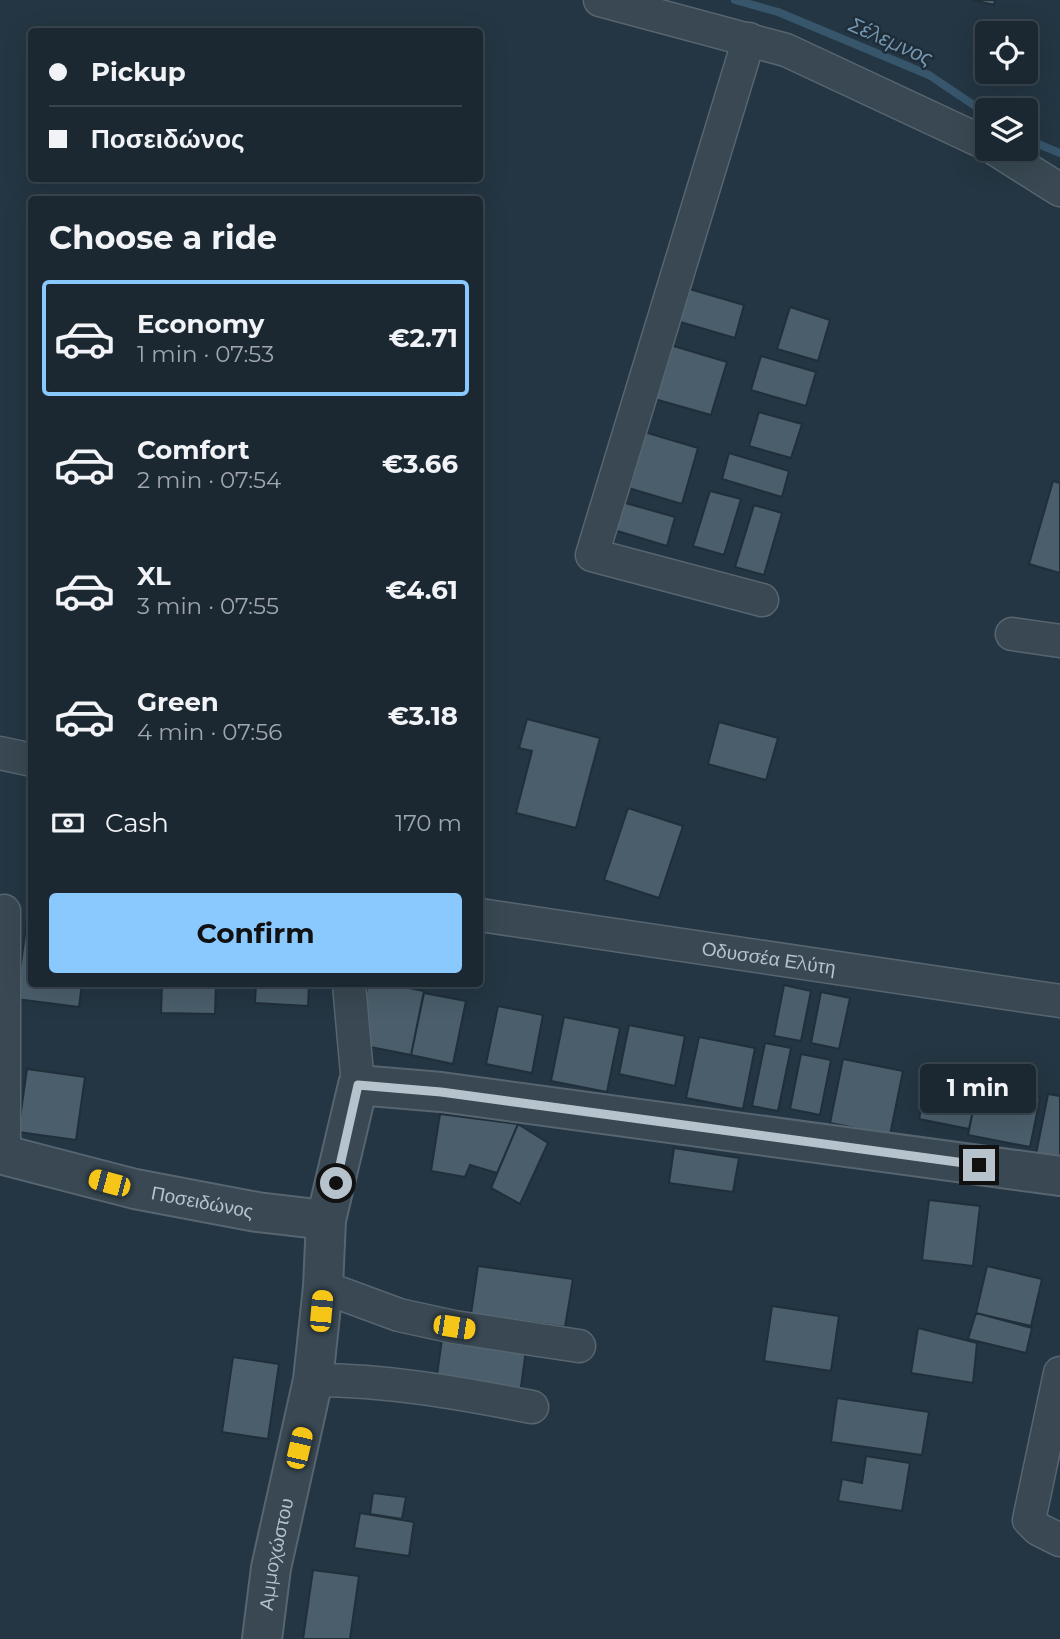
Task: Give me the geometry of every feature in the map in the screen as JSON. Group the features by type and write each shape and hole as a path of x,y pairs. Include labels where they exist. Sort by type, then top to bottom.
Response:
{"street":[{"path":"600,0 749,39 828,67 975,138"},
{"path":"749,39 592,555 762,600"},
{"path":"1014,161 1060,190"},
{"path":"1012,634 1060,641"},
{"path":"0,753 28,759"},
{"path":"2,1155 4,911"},
{"name":"Οδυσσέα Ελύτη","path":"483,915 1060,1000"},
{"path":"349,987 358,1085 441,1092 1060,1176"},
{"name":"Αμμοχώστου","path":"262,1639 271,1568 313,1380 323,1287 326,1220 358,1085"},
{"name":"Ποσειδώνος","path":"2,1155 135,1189 257,1212 326,1220"},
{"path":"323,1287 399,1315 454,1327 579,1346"},
{"path":"1060,1373 1029,1520 1038,1529 1060,1540"},
{"path":"313,1380 364,1380 413,1385 532,1407"}],"building":[{"path":"973,0 995,0 994,5"},
{"path":"686,288 744,305 735,338 677,321"},
{"path":"790,307 830,320 818,361 777,349"},
{"path":"667,344 727,362 711,415 651,398"},
{"path":"761,356 816,372 806,406 751,390"},
{"path":"759,412 802,424 791,458 749,446"},
{"path":"641,431 698,448 682,504 625,487"},
{"path":"729,453 789,471 782,497 722,479"},
{"path":"1053,481 1060,483 1060,573 1029,564"},
{"path":"710,491 741,499 724,555 693,546"},
{"path":"622,502 675,517 667,546 614,530"},
{"path":"754,505 782,513 764,575 735,567"},
{"path":"527,719 600,738 576,828 516,813 532,751 519,748"},
{"path":"719,722 778,738 766,780 708,764"},
{"path":"628,808 683,826 659,898 604,880"},
{"path":"27,920 28,987 82,987 79,1007 16,999"},
{"path":"784,985 811,991 801,1041 774,1036"},
{"path":"162,987 216,987 215,1014 161,1013"},
{"path":"256,987 309,987 308,1006 255,1003"},
{"path":"367,987 403,987 424,991 411,1055 355,1044"},
{"path":"821,992 850,998 839,1049 811,1043"},
{"path":"424,993 466,1001 453,1064 411,1055"},
{"path":"498,1006 543,1015 532,1073 486,1064"},
{"path":"564,1017 620,1028 607,1092 551,1081"},
{"path":"629,1025 685,1036 675,1086 619,1074"},
{"path":"699,1037 755,1048 743,1109 686,1098"},
{"path":"765,1043 791,1048 778,1111 752,1106"},
{"path":"801,1054 831,1060 820,1115 790,1109"},
{"path":"843,1059 903,1071 890,1135 830,1123"},
{"path":"27,1069 85,1077 76,1140 18,1132"},
{"path":"928,1076 978,1086 969,1129 919,1119"},
{"path":"978,1086 1040,1098 1030,1147 968,1135"},
{"path":"1048,1094 1060,1096 1060,1164 1035,1159"},
{"path":"440,1114 518,1124 497,1173 470,1165 465,1177 431,1171"},
{"path":"518,1124 548,1143 520,1204 491,1188"},
{"path":"674,1148 739,1158 733,1192 669,1183"},
{"path":"929,1200 980,1206 973,1266 922,1260"},
{"path":"478,1266 573,1279 565,1327 471,1314"},
{"path":"987,1266 1042,1279 1031,1326 976,1313"},
{"path":"772,1306 839,1316 831,1371 764,1361"},
{"path":"976,1313 1032,1328 1026,1353 968,1339"},
{"path":"918,1328 977,1343 973,1383 911,1373"},
{"path":"442,1339 526,1350 520,1394 436,1382"},
{"path":"233,1357 279,1364 268,1439 222,1432"},
{"path":"837,1398 929,1412 922,1455 831,1442"},
{"path":"866,1456 910,1463 902,1511 838,1501 842,1479 862,1483"},
{"path":"373,1493 406,1497 402,1519 370,1514"},
{"path":"360,1513 414,1522 409,1556 354,1548"},
{"path":"313,1570 359,1576 350,1639 303,1639"}],"waterway":[{"name":"Σέλεμνος","path":"735,0 778,12 929,75 975,106"},
{"name":"Σέλεμνος","path":"1038,144 1060,153"}],"route":[{"path":"336,1183 358,1085 441,1092 979,1165"}]}
